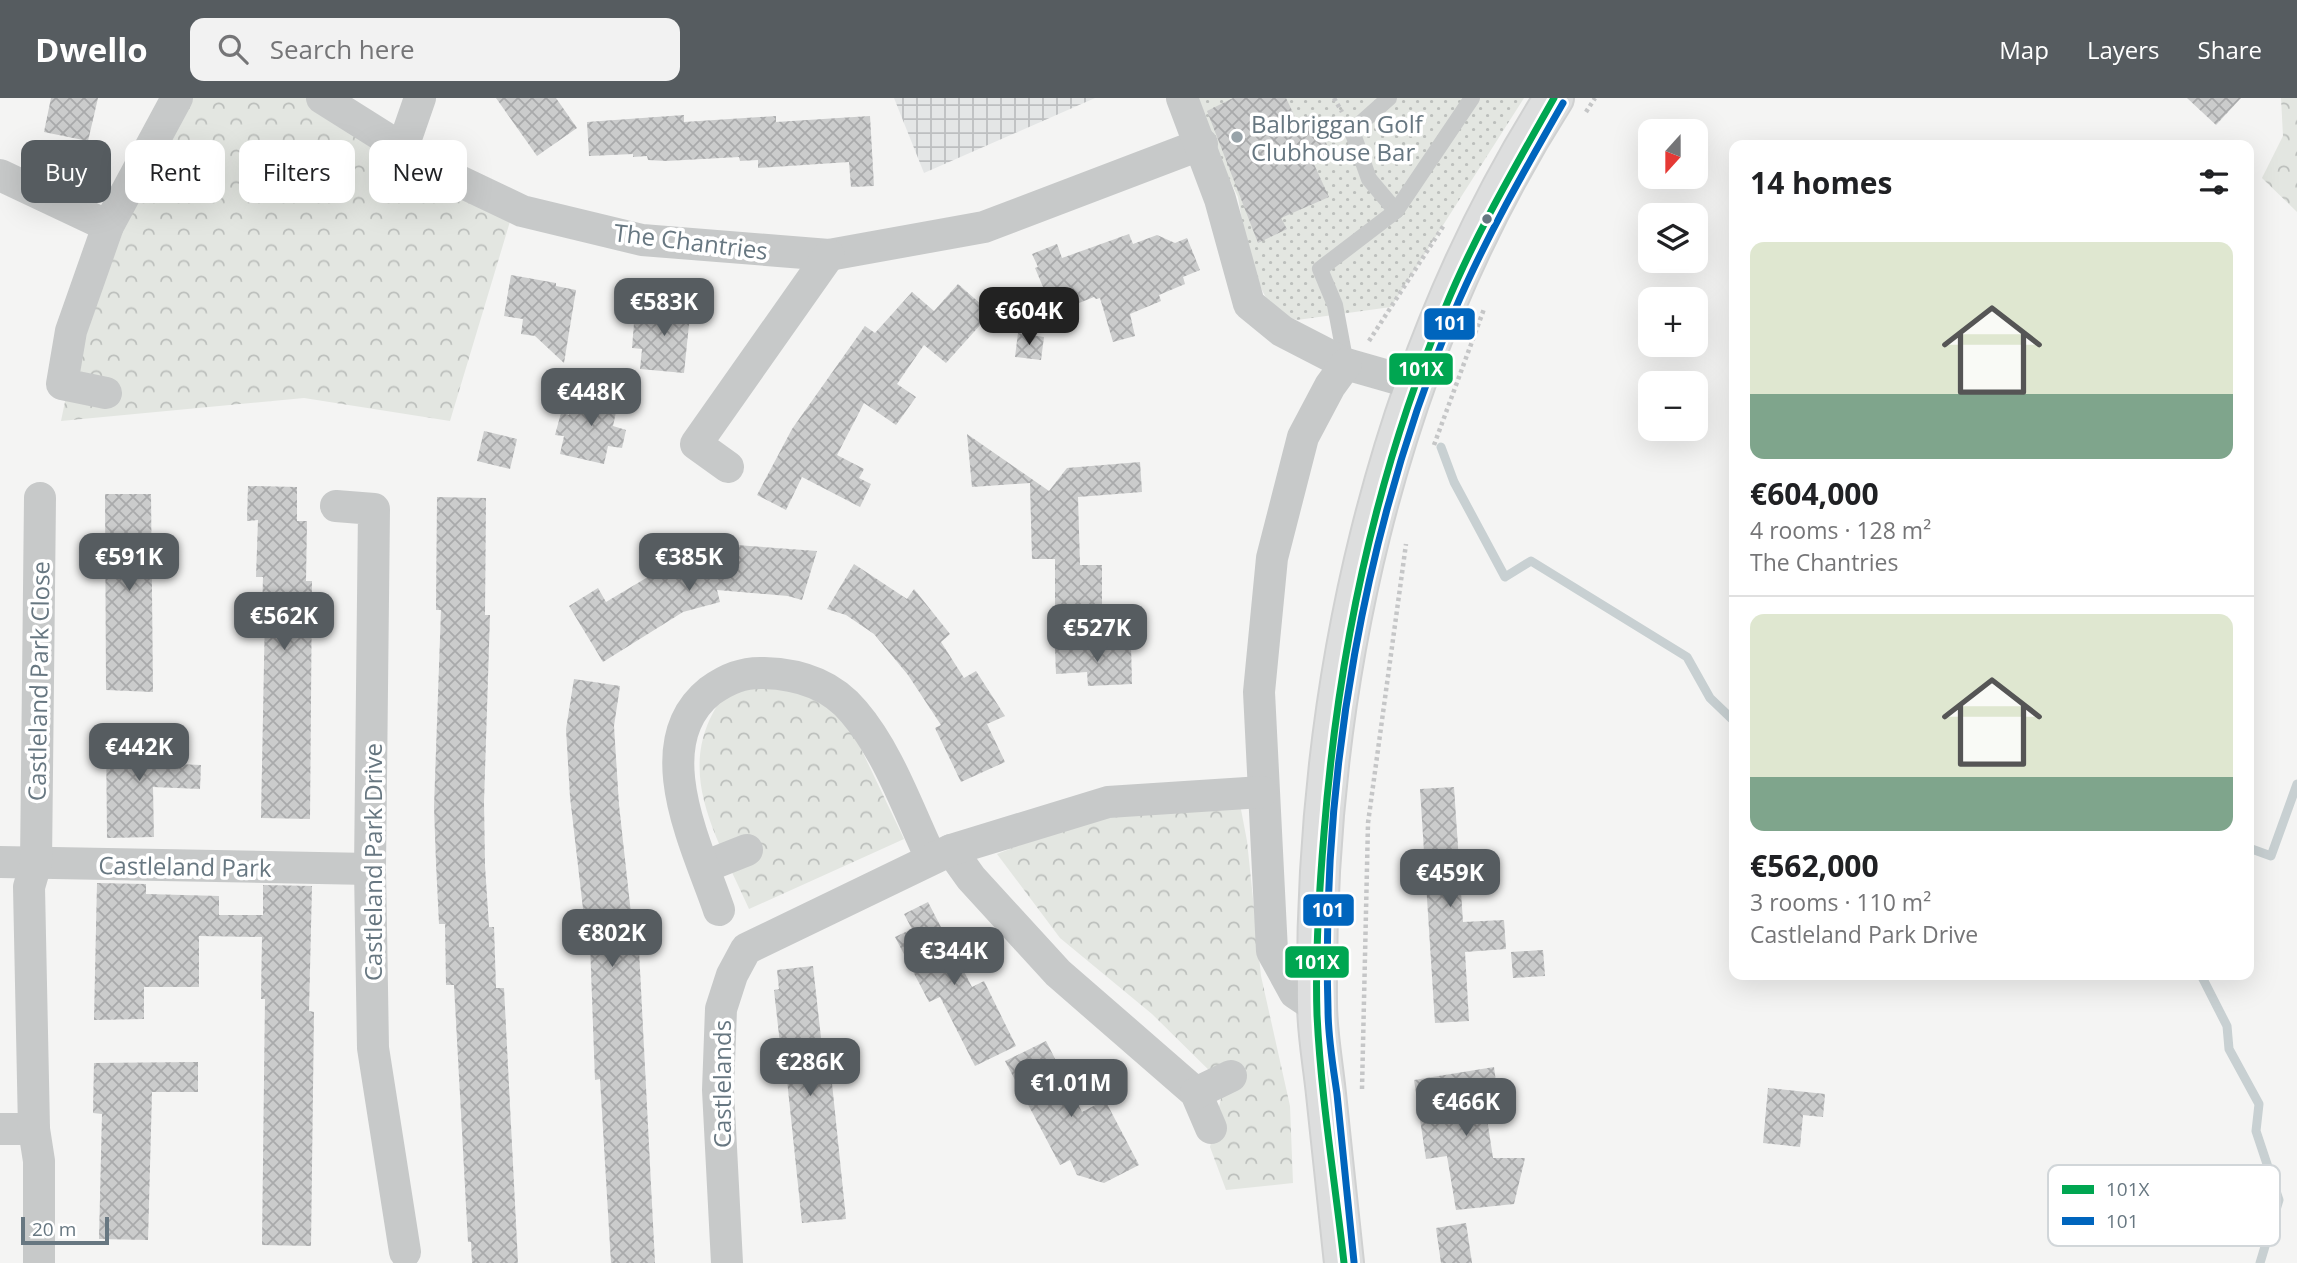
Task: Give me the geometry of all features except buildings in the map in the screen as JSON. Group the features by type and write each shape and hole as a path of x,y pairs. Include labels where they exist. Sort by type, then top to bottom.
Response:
{"main road":[{"path":"1344,1263 1317,1007 1322,822 1334,719 1351,618 1377,508 1416,384 1492,205 1567,110"}],"street":[{"path":"106,393 62,384 71,331 108,226 177,98"},
{"name":"The Chantries","path":"322,98 391,140"},
{"path":"405,140 420,98"},
{"path":"1182,98 1202,144 1220,199 1249,304 1282,331 1346,364 1416,384"},
{"name":"The Chantries","path":"467,185 522,211 642,240 829,256 984,227 1202,144"},
{"path":"0,175 108,226"},
{"path":"728,467 696,444 829,256"},
{"path":"1317,1007 1295,993 1272,951 1259,692 1272,558 1303,437 1330,386 1346,364"},
{"name":"Castleland Park Close","path":"39,1263 39,1161 34,1129 29,887 36,863 40,498"},
{"name":"Castleland Park Drive","path":"336,506 374,509 370,869 373,1048 405,1252"},
{"path":"719,910 688,829 678,788 682,737 699,700 727,678 757,673 792,674 821,685 853,711 941,854 971,878 1058,973 1196,1093 1211,1128"},
{"name":"Castlelands","path":"727,1263 718,1090 721,1009 732,975 746,950 941,854 1108,802 1262,792"},
{"path":"704,867 747,850"},
{"name":"Castleland Park","path":"0,862 370,869"},
{"path":"1196,1093 1231,1076"},
{"path":"0,1129 34,1129"}],"lane":[{"path":"1389,98 1352,131 1368,179 1396,211"},
{"path":"1346,364 1335,305 1320,269 1396,211 1472,98"}],"path":[{"path":"1567,110 1595,98"},
{"path":"1346,364 1370,339 1449,217"},
{"path":"1433,448 1487,302"},
{"path":"1362,1101 1368,823 1407,533"}],"shaded area":[{"path":"894,98 1095,98 924,173"}],"green space":[{"path":"185,98 311,98 391,140 369,140 369,203 467,203 467,180 515,205 450,421 304,398 61,421 84,309 135,203 225,203 225,140 165,140"},
{"path":"1190,98 1524,98 1391,307 1297,320 1274,313 1250,267 1238,197"},
{"path":"2281,98 2297,98 2297,212 2262,178 2283,136"},
{"path":"783,681 843,711 904,839 749,909 722,852 703,796 700,769 702,741 713,713 732,685"},
{"path":"1239,799 1247,841 1261,976 1290,1106 1293,1183 1226,1190 1210,1147 1224,1085 1152,1014 1060,938 997,854 1109,810"}],"waterway":[{"path":"1441,447 1454,482 1505,577 1531,561 1687,657 1710,698 1729,716"},
{"path":"2254,850 2271,856 2297,784"},
{"path":"2204,980 2227,1026 2229,1049 2259,1104 2256,1131 2267,1165"},
{"path":"2260,1263 2265,1246"}],"transit line":[{"name":"101X","path":"1344,1263 1322,1077 1317,1015 1317,970 1330,766 1350,632 1380,500 1420,371 1469,254 1554,98"},
{"name":"101","path":"1354,1262 1329,1031 1328,921 1332,832 1341,743 1355,654 1373,566 1395,480 1422,395 1454,312 1479,258 1563,103"}],"place":[{"name":"Balbriggan Golf Clubhouse Bar","path":"1237,137"}]}
